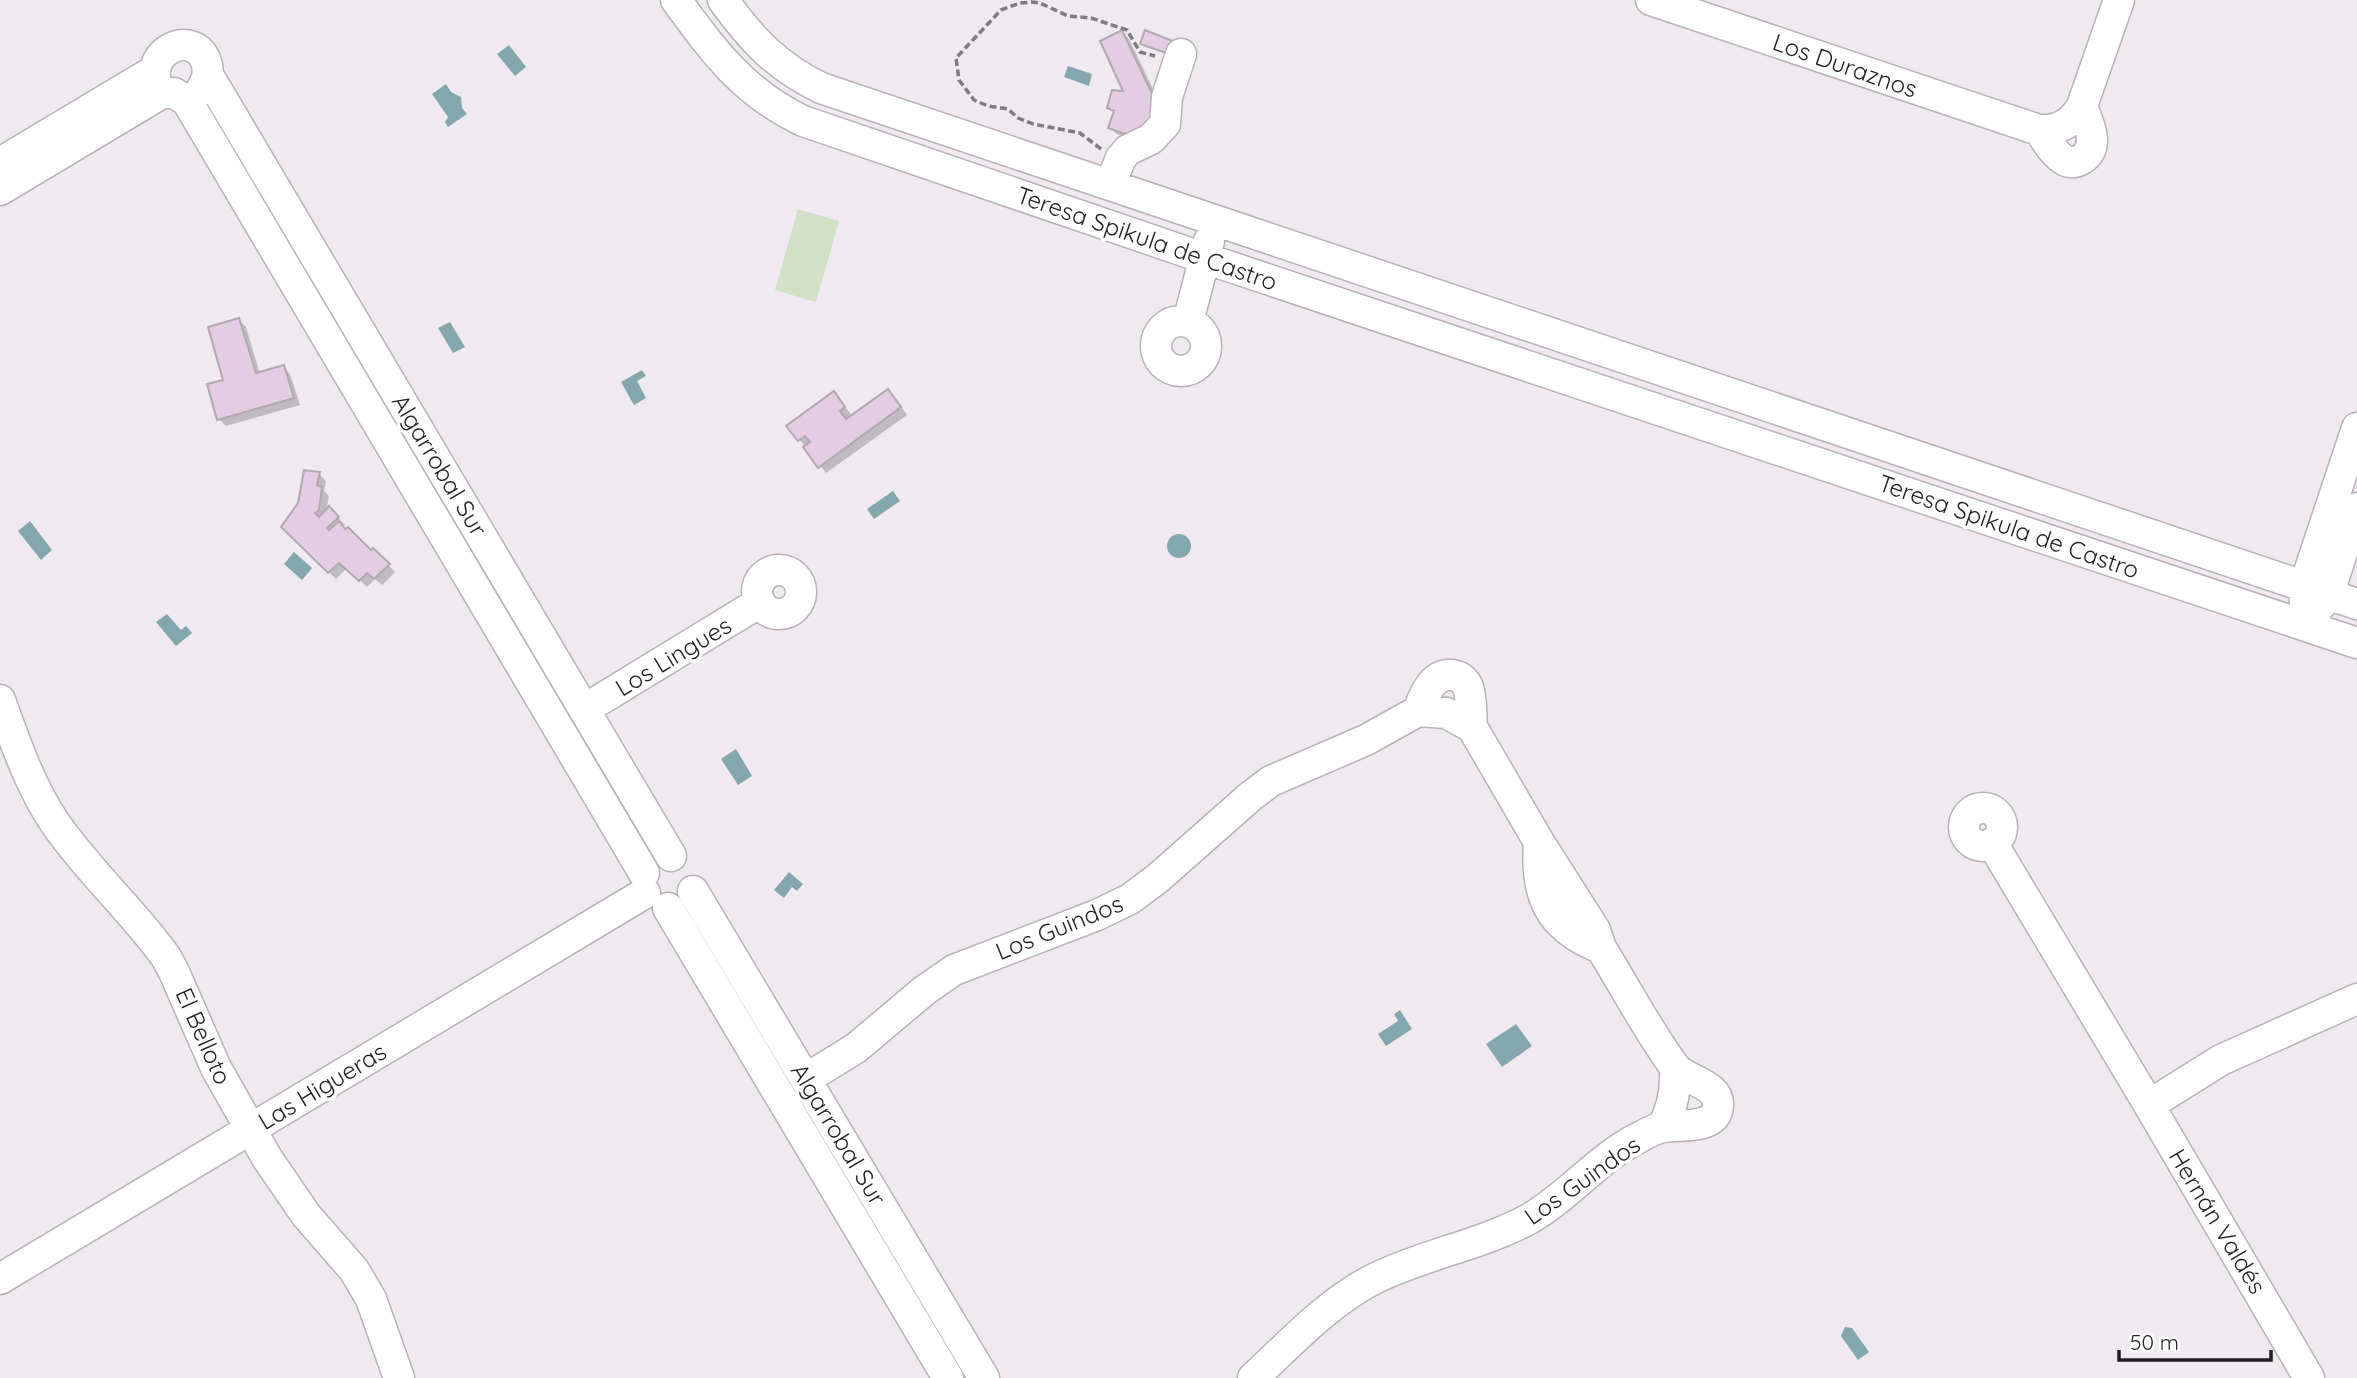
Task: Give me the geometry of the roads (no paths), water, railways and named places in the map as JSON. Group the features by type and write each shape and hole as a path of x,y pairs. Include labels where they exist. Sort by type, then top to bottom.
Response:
{"street":[{"name":"Teresa Spikula de Castro","path":"676,0 735,75 769,103 821,128 2357,643"},
{"name":"Teresa Spikula de Castro","path":"723,0 757,44 771,57 811,83 2357,604"},
{"name":"Los Duraznos","path":"1651,0 2039,130 2055,151 2070,162 2080,160 2087,154 2093,140 2082,106 2119,0"},
{"name":"Algarrobal Sur","path":"671,856 208,75 203,55 196,48 186,45 164,53 159,58 168,89 948,1378"},
{"path":"1110,185 1128,150 1151,139 1165,124 1167,97 1180,59"},
{"name":"Algarrobal Sur","path":"0,163 168,89 201,90 208,75"},
{"name":"Algarrobal Sur","path":"0,190 168,89"},
{"path":"1188,322 1215,220"},
{"path":"1661,409 1673,374"},
{"path":"2306,626 2357,428"},
{"path":"2316,591 2357,508"},
{"name":"Los Lingues","path":"585,709 760,602"},
{"name":"Los Guindos","path":"806,1079 856,1048 925,990 954,970 1097,915 1130,899 1271,781 1366,740 1418,711 1427,690 1433,681 1440,677 1461,678 1468,687 1472,727 1539,842 1538,881 1548,906 1572,933 1601,948 1675,1069 1714,1092 1718,1108 1712,1118 1702,1124 1662,1127 1614,1153 1551,1205 1518,1224 1392,1271 1361,1286 1309,1326 1253,1378"},
{"name":"El Belloto","path":"0,700 42,803 72,845 166,957 216,1068 249,1129 299,1205 344,1257 363,1284 400,1378"},
{"name":"Hernán Valdés","path":"1992,843 2311,1376"},
{"path":"671,856 678,857 689,865 694,878 693,891 683,904 652,891 648,867 658,858 671,856"},
{"name":"Las Higueras","path":"0,1279 652,891"},
{"name":"Algarrobal Sur","path":"693,891 984,1378"},
{"path":"2149,1105 2221,1060 2357,999"},
{"name":"Los Guindos","path":"1662,1127 1674,1100 1675,1069"}],"water":[{"path":"509,45 526,67 515,76 497,54"},
{"path":"1068,66 1092,74 1089,86 1064,77"},
{"path":"446,84 451,92 461,97 462,108 467,114 448,127 445,122 448,117 432,94"},
{"path":"450,322 465,347 453,353 438,328"},
{"path":"642,370 646,376 637,381 646,398 634,405 621,382"},
{"path":"893,491 900,501 874,519 867,509"},
{"path":"30,521 52,550 41,560 18,531"},
{"path":"1179,534 1187,538 1191,546 1187,554 1179,558 1171,554 1167,546 1171,538"},
{"path":"294,552 312,568 302,580 284,564"},
{"path":"167,614 181,630 186,626 192,633 176,646 156,622"},
{"path":"736,749 752,776 738,785 721,759"},
{"path":"789,872 803,884 797,891 792,887 784,898 774,890"},
{"path":"1400,1010 1412,1029 1386,1046 1378,1034 1398,1021 1394,1014"},
{"path":"1516,1024 1532,1046 1502,1067 1486,1044"},
{"path":"1845,1327 1852,1328 1869,1352 1858,1360 1841,1336"}]}
